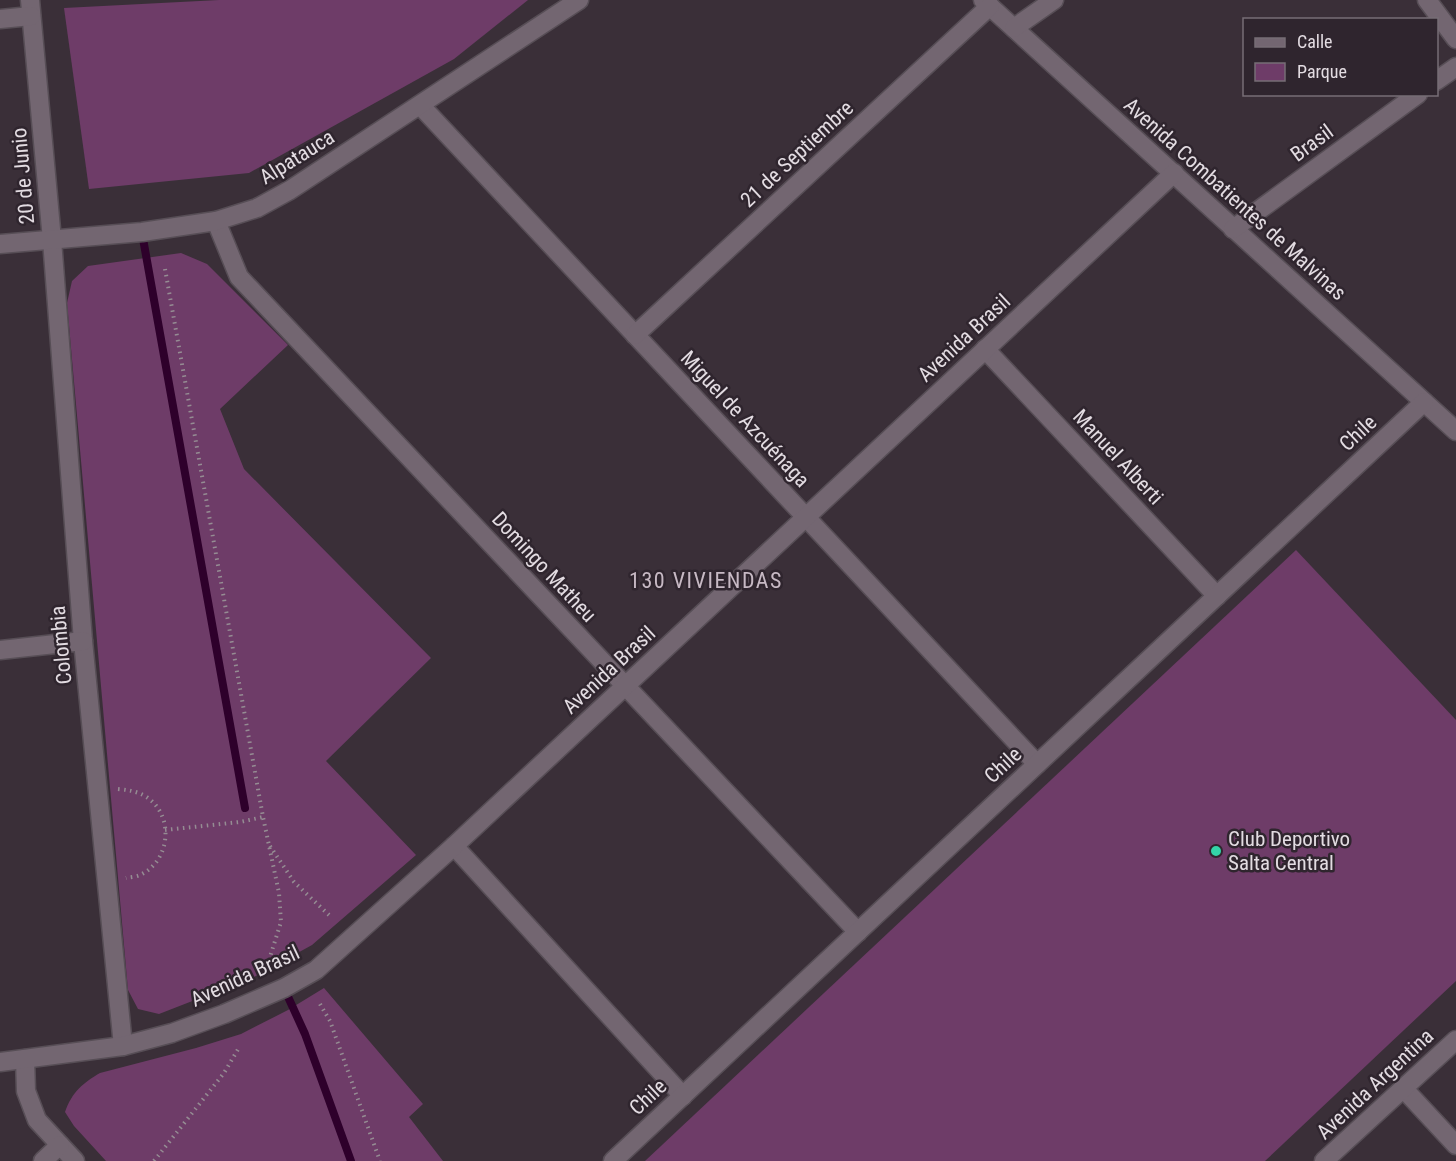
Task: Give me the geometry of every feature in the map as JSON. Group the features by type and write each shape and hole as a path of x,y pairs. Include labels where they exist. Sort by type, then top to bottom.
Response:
{"street":[{"name":"Alpatauca","path":"0,244 142,232 216,221 256,208 290,190 579,0"},
{"path":"1014,28 1054,0"},
{"path":"1427,0 1456,39"},
{"name":"Avenida Combatientes de Malvinas","path":"986,3 1456,431"},
{"name":"21 de Septiembre","path":"635,335 986,3"},
{"path":"0,19 31,8"},
{"name":"20 de Junio","path":"31,8 52,240"},
{"path":"1438,80 1456,67"},
{"name":"Brasil","path":"1233,229 1415,96"},
{"name":"Miguel de Azcuénaga","path":"420,105 1037,764"},
{"name":"Avenida Brasil","path":"0,1062 123,1046 172,1033 284,988 316,970 454,846 1174,173"},
{"name":"Domingo Matheu","path":"216,221 239,277 858,932"},
{"name":"Colombia","path":"52,240 83,641 123,1046"},
{"name":"Manuel Alberti","path":"985,349 1217,596"},
{"name":"Chile","path":"613,1161 1424,402"},
{"path":"0,650 83,641"},
{"path":"454,846 683,1096"},
{"name":"Avenida Argentina","path":"1324,1161 1456,1040"},
{"path":"25,1059 26,1091 37,1120 75,1161"},
{"path":"1403,1088 1456,1145"},
{"path":"43,1161 60,1144"}],"path":[{"path":"165,269 263,817 279,893 281,922 269,960"},
{"path":"118,789 133,790 147,797 158,808 165,823 166,838 162,853 153,866 140,875 125,878"},
{"path":"165,830 240,822 263,817"},
{"path":"268,842 294,882 329,915"},
{"path":"320,1004 330,1021 380,1161"},
{"path":"154,1161 224,1073 240,1046"}],"green space":[{"path":"219,0 528,0 454,59 249,173 89,189 64,8"},
{"path":"181,253 207,264 288,345 220,409 244,469 431,658 326,761 416,855 312,945 254,977 159,1014 138,1009 128,990 67,303 72,281 88,266"},
{"name":"Club Deportivo Salta Central","path":"1296,550 1456,720 1456,981 1265,1161 645,1161"},
{"path":"324,988 423,1104 409,1117 443,1161 106,1161 74,1126 65,1112 79,1089 100,1073 241,1034"}],"waterway":[{"path":"142,233 245,808"},
{"path":"284,988 305,1034 351,1161"}],"place":[{"name":"Club Deportivo Salta Central","path":"1216,851"}],"district":[{"name":"130 VIVIENDAS","path":"706,580"}]}
